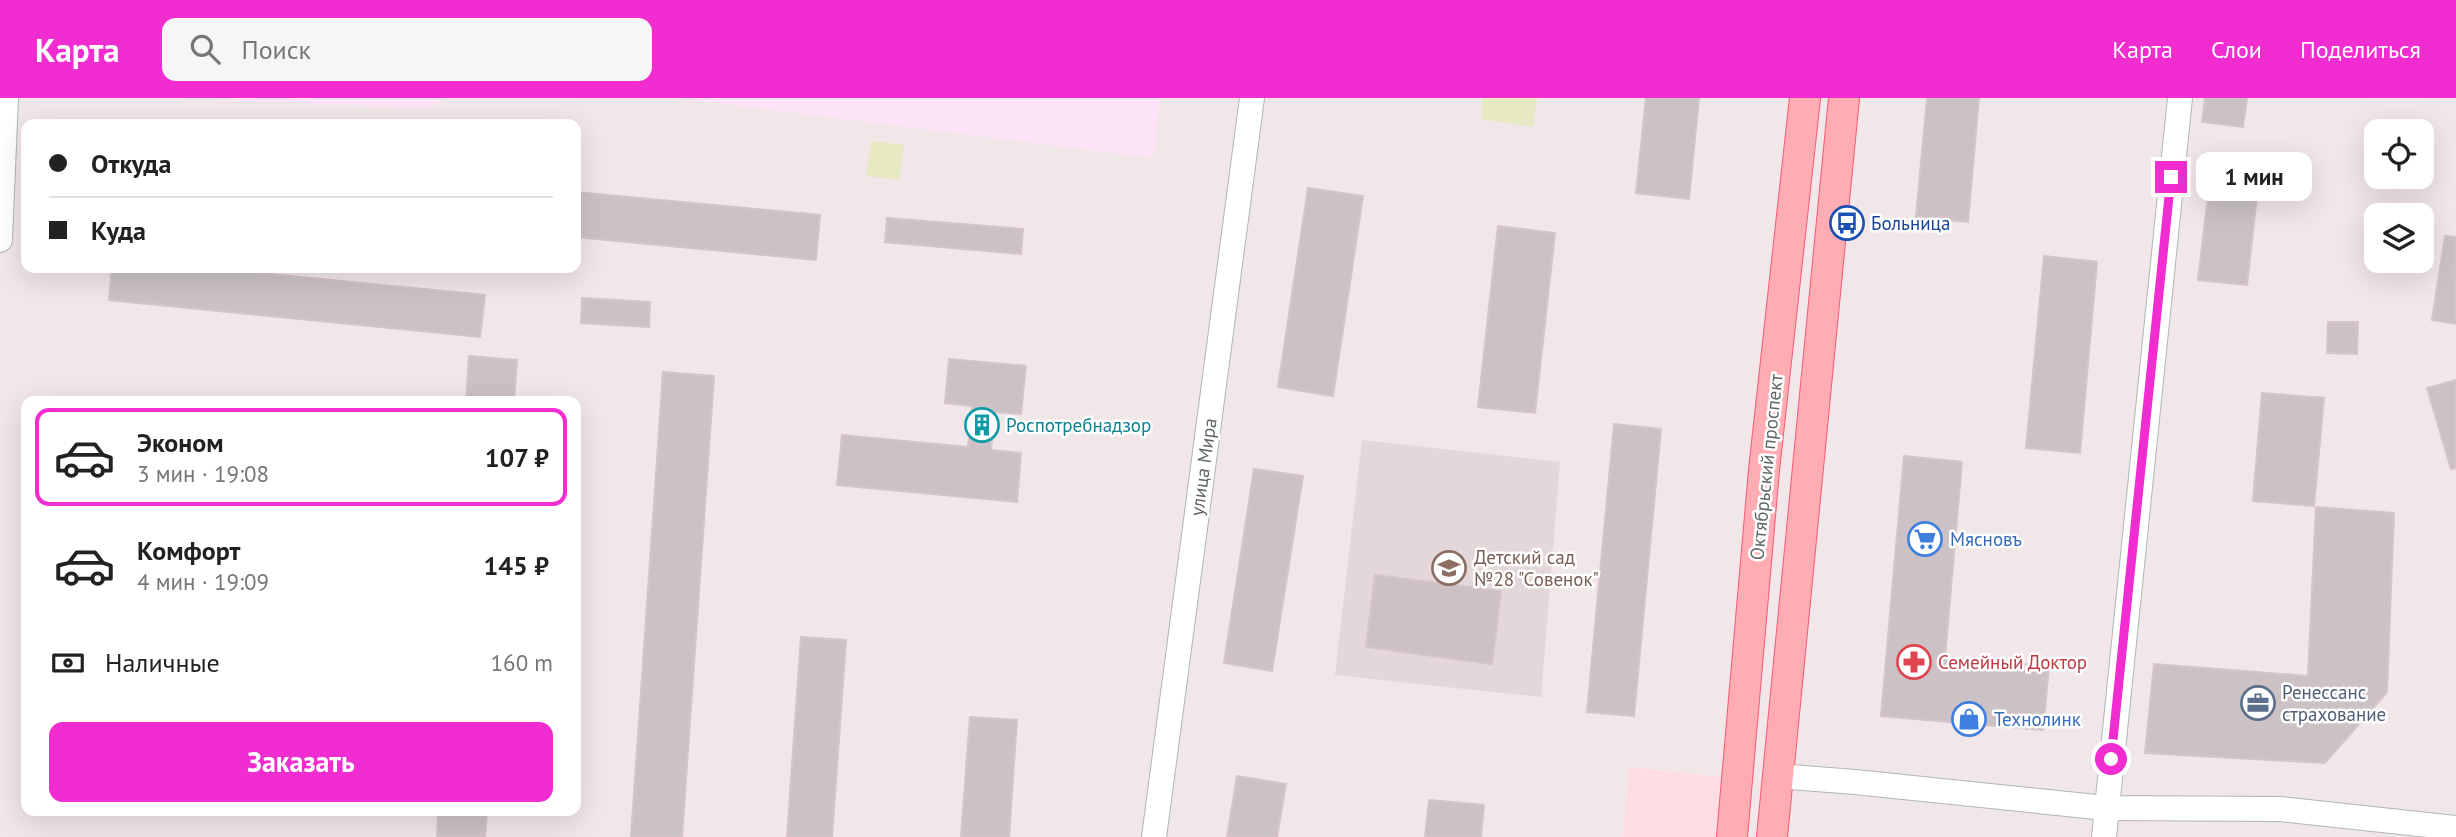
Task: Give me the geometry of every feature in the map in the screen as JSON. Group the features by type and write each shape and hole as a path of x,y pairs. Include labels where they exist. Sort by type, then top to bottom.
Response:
{"main road":[{"name":"Октябрьский проспект","path":"1732,837 1764,470 1805,98"},
{"path":"1772,837 1844,98"}],"street":[{"path":"0,240 6,98"},
{"name":"улица Мира","path":"1154,837 1252,98"},
{"path":"2104,837 2180,98"},
{"path":"1777,780 1790,777 1855,782 2106,808 2280,809 2456,828"}],"shaded area":[{"path":"173,98 447,98 427,108"},
{"path":"676,98 1160,98 1153,158"},
{"name":"Детский сад №28 \"Совенок\"","path":"1362,440 1560,462 1541,697 1335,675"},
{"path":"1629,767 1721,777 1715,837 1623,837"}],"green space":[{"path":"1483,98 1537,98 1533,127 1481,119"},
{"path":"871,141 904,145 899,180 866,176"}],"building":[{"path":"1646,98 1699,98 1689,199 1636,193"},
{"path":"1927,98 1979,98 1968,222 1916,217"},
{"path":"2205,98 2247,98 2243,127 2202,122"},
{"path":"2212,163 2260,169 2247,285 2198,280"},
{"path":"1308,188 1363,196 1333,396 1278,387"},
{"path":"581,192 820,215 816,260 581,237"},
{"path":"887,218 1023,229 1021,254 885,242"},
{"path":"1498,226 1555,233 1535,413 1478,407"},
{"path":"2445,236 2456,237 2456,324 2432,320"},
{"path":"2044,256 2097,262 2080,453 2026,448"},
{"path":"112,273 260,273 485,295 480,337 109,300"},
{"path":"582,298 650,302 649,327 581,323"},
{"path":"2328,322 2358,322 2357,354 2327,353"},
{"path":"469,356 517,360 514,396 466,396"},
{"name":"Роспотребнадзор","path":"949,359 1026,366 1021,414 995,412 991,450 1021,453 1017,502 837,485 842,435 968,447 972,406 945,403"},
{"path":"663,372 714,376 682,837 631,837"},
{"path":"2456,380 2456,468 2451,469 2427,388"},
{"path":"2262,393 2324,398 2314,506 2253,501"},
{"path":"1614,424 1661,429 1634,716 1587,712"},
{"path":"1904,456 1962,462 1945,657 2049,666 2043,730 1881,716"},
{"path":"1254,469 1303,476 1272,671 1224,663"},
{"path":"2316,507 2394,513 2387,692 2325,763 2145,753 2154,664 2308,676"},
{"path":"1375,575 1501,591 1492,664 1366,647"},
{"path":"801,637 846,640 832,837 787,837"},
{"path":"970,717 1017,720 1009,837 961,837"},
{"path":"1237,776 1286,784 1277,837 1227,837"},
{"path":"1429,800 1484,805 1481,837 1425,837"},
{"path":"438,816 487,816 485,837 437,837"}],"place":[{"name":"Больница","path":"1847,223"},
{"name":"Роспотребнадзор","path":"982,425"},
{"name":"Мясновъ","path":"1925,539"},
{"name":"Детский сад №28 \"Совенок\"","path":"1449,568"},
{"name":"Семейный Доктор","path":"1914,662"},
{"name":"Ренессанс страхование","path":"2258,703"},
{"name":"Технолинк","path":"1969,719"}],"route":[{"path":"2111,759 2171,177"}]}
